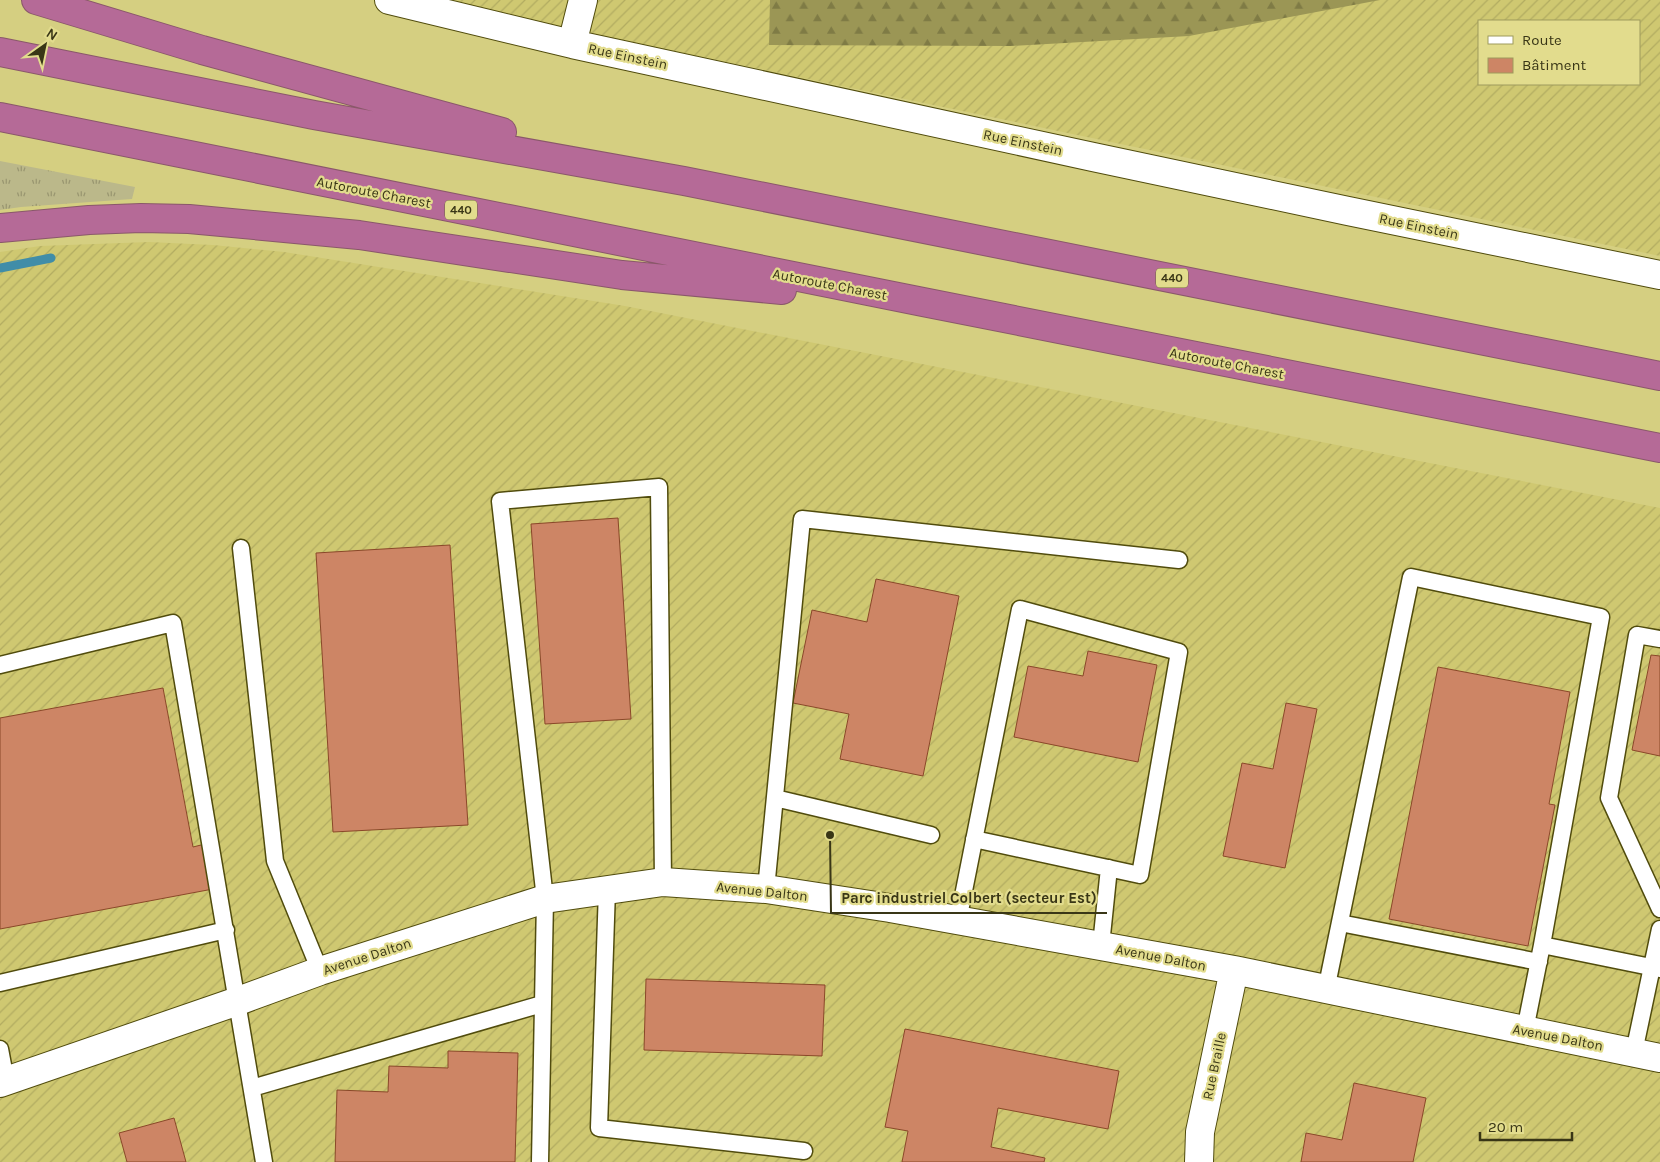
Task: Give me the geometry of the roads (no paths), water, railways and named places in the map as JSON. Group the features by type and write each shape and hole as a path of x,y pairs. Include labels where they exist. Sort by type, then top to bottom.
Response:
{"highway":[{"path":"36,0 202,50 684,181"},
{"name":"440","path":"0,52 314,115 684,181 1660,376"},
{"name":"Autoroute Charest","path":"0,117 1660,448"},
{"path":"0,228 89,220 189,219 359,235 622,275 923,302"}],"street":[{"name":"Rue Einstein","path":"389,0 572,44 1358,213 1660,274"},
{"path":"572,44 583,0"},
{"name":"Avenue Dalton","path":"3,1082 320,971 545,899 663,882 766,889 890,908 1101,945 1234,970 1647,1055"},
{"name":"Rue Braille","path":"1199,1162 1200,1132 1234,970"}],"lane":[{"path":"540,1162 545,899 500,501 659,487 663,882"},
{"path":"766,889 802,519 1179,560"},
{"path":"241,548 275,861 320,971"},
{"path":"1326,990 1411,576 1601,618 1525,1030"},
{"path":"958,921 974,839 1020,609 1179,652 1140,874 974,839"},
{"path":"0,665 173,623 264,1162"},
{"path":"1660,639 1637,635 1609,798 1660,910"},
{"path":"775,798 931,836"},
{"path":"1101,945 1109,868"},
{"path":"607,889 599,1128 804,1151"},
{"path":"1340,923 1539,962"},
{"path":"0,983 226,930"},
{"path":"1647,1055 1660,930"},
{"path":"1542,945 1656,968"},
{"path":"252,1088 542,1004"},
{"path":"0,1049 3,1082"}],"waterway":[{"path":"0,268 51,258"}],"place":[{"name":"Parc industriel Colbert (secteur Est)","path":"830,835"}]}
